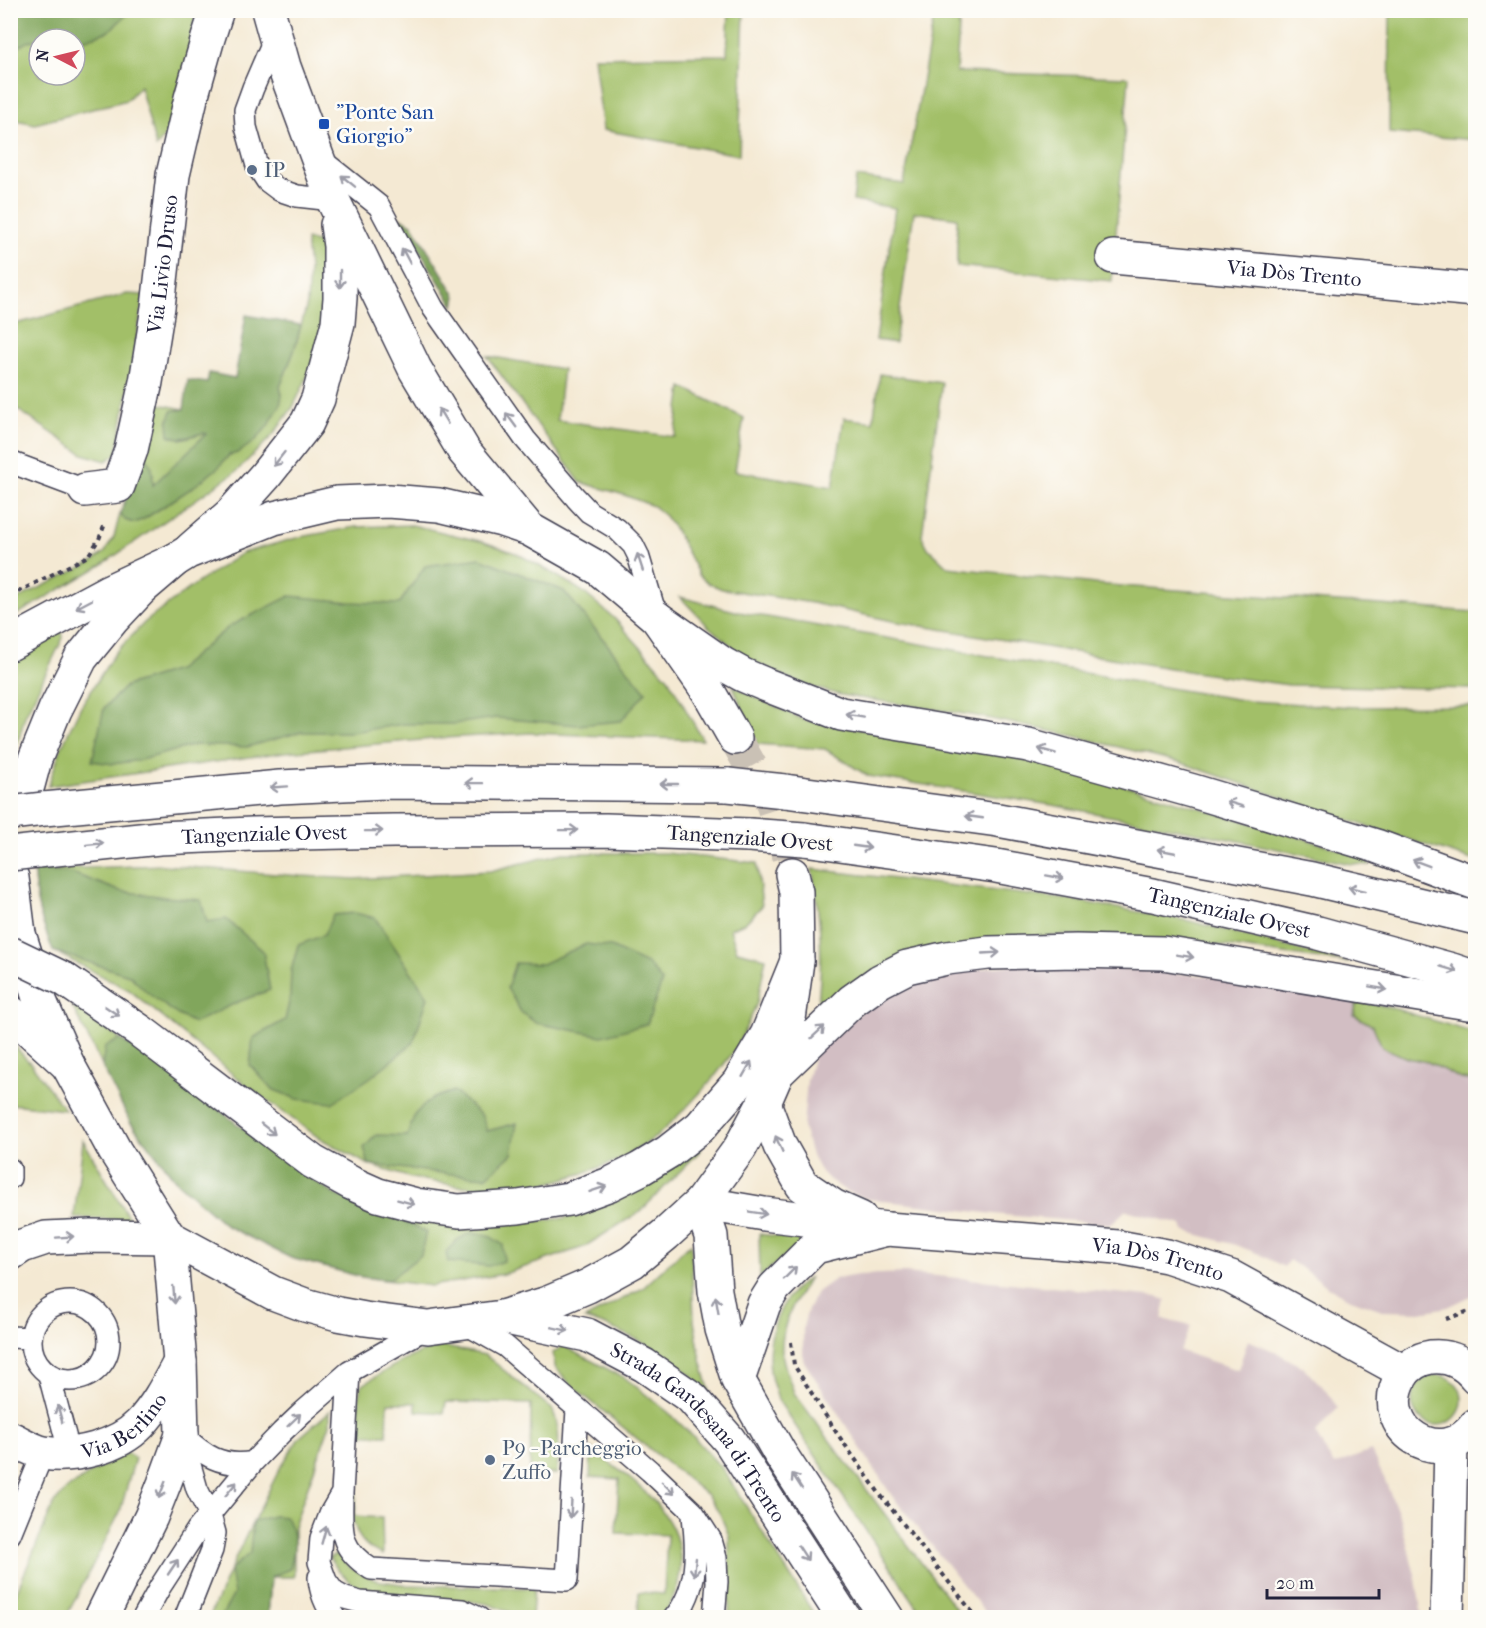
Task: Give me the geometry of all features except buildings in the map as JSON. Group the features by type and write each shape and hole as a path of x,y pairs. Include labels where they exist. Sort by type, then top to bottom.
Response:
{"main road":[{"name":"Via Livio Druso","path":"118,486 131,450 146,382 159,302 173,175 194,88 217,10"},
{"path":"272,24 284,67 333,200 421,380 464,451 529,529"},
{"path":"36,797 35,759 55,710 81,658 141,589 231,514 307,423 318,399 338,323 340,246 333,200"},
{"name":"Via Dòs Trento","path":"1113,257 1476,290"},
{"path":"85,490 118,486"},
{"path":"10,644 107,592 181,556 274,518 337,503 389,501 439,505 529,529 598,568 657,618 723,664 764,684 841,714 1028,745 1193,791 1376,846 1476,883"},
{"path":"657,618 708,691 735,738"},
{"name":"Tangenziale Ovest","path":"10,813 36,797 385,782 728,785 1010,822 1312,879 1476,918"},
{"name":"Tangenziale Ovest","path":"20,861 159,838 252,834 606,830 749,834 804,839 996,866 1154,895 1318,933 1476,978"},
{"path":"20,861 19,934 40,1001 68,1065 115,1151 169,1237 180,1362 182,1435 151,1517 100,1617"},
{"path":"10,1254 22,1246 46,1238 169,1237 273,1293 305,1305 347,1316 428,1328 502,1317 558,1299 588,1286 632,1262 700,1203 740,1148 764,1103 777,1073 789,1019 797,961 796,892 792,874"},
{"path":"777,1073 852,1001 880,981 907,967 947,958 988,953 1076,951 1163,953 1476,1003"},
{"path":"10,953 64,979 140,1031 313,1162 378,1195 459,1211 518,1207 569,1199 640,1170 668,1152 700,1127 739,1082 767,1035 797,961"},
{"path":"10,1012 68,1065"},
{"name":"Via Dòs Trento","path":"764,1103 780,1146 802,1185 833,1206 886,1229"},
{"name":"Via Dòs Trento","path":"700,1203 764,1214 886,1229 1118,1247 1167,1256 1231,1277 1404,1372"},
{"name":"Strada Gardesana di Trento","path":"700,1203 711,1236 715,1291 722,1329 738,1380 779,1452 887,1617"},
{"path":"738,1380 764,1304 774,1288 815,1246 886,1229"},
{"name":"Strada Gardesana di Trento","path":"502,1317 587,1335 644,1365 692,1398 729,1440 844,1617"},
{"path":"1463,1434 1442,1446 1419,1442 1400,1424 1395,1410 1394,1397 1397,1384 1404,1372 1414,1363 1427,1358 1441,1356 1455,1360 1476,1377"},
{"name":"Via Berlino","path":"10,1438 56,1453 79,1453 113,1443 138,1427 156,1406 180,1362"},
{"path":"1447,1617 1463,1434"}],"lane":[{"path":"272,24 245,110 246,127 257,166 267,181 283,192 333,200"},
{"path":"317,157 379,206 433,308 531,446 589,512 617,529 633,545 657,618"},
{"path":"10,462 85,490"},
{"path":"10,1169 10,1178"},
{"path":"76,1302 88,1306 99,1314 110,1336 105,1361 86,1378 74,1381 61,1380 49,1375 41,1368 32,1349 21,1338 51,1307 76,1302"},
{"path":"464,1323 505,1346 650,1471 693,1512 711,1540 716,1558 717,1582 714,1617"},
{"path":"143,1617 197,1530 253,1462 303,1412 349,1372 428,1328"},
{"path":"349,1372 342,1533 352,1555 371,1569 567,1580 577,1409"},
{"path":"49,1375 56,1453"},
{"path":"182,1435 203,1453 221,1462 236,1464 253,1462"},
{"path":"182,1435 196,1489 210,1515 214,1533 212,1550 185,1617"},
{"name":"Via Berlino","path":"10,1534 56,1453"},
{"path":"335,1617 324,1601 320,1587 319,1562 321,1538 331,1512 342,1493"},
{"path":"674,1617 680,1611 693,1581 697,1548 693,1512"},
{"path":"319,1562 326,1581 334,1592 345,1598 360,1602 471,1614"}],"path":[{"path":"10,596 88,556 99,538 118,486"},
{"path":"1446,1319 1476,1308"},
{"path":"791,1340 794,1365 836,1432 879,1493 977,1617"}],"shaded area":[{"path":"1020,964 1143,970 1279,987 1389,1007 1475,1033 1475,1294 1448,1307 1421,1312 1385,1311 1348,1298 1329,1288 1289,1260 1284,1267 1236,1245 1184,1231 1182,1225 1126,1210 1111,1224 1003,1215 868,1199 846,1191 830,1180 819,1169 810,1152 803,1127 807,1080 814,1055 873,1001 925,975"},
{"path":"905,1273 1158,1297 1166,1300 1162,1319 1191,1326 1180,1351 1238,1370 1248,1340 1304,1368 1323,1387 1338,1408 1315,1433 1334,1465 1371,1451 1384,1478 1401,1520 1416,1579 1422,1617 989,1617 892,1496 803,1360 803,1327 808,1309 817,1292 835,1279 858,1275"}],"green space":[{"path":"11,10 134,10 109,31 87,39 87,27 27,27 27,42 11,52"},
{"path":"10,11 196,11 188,64 179,102 165,135 156,147 140,86 127,100 35,124 11,121"},
{"path":"729,11 744,11 739,155 603,130 594,57 727,55"},
{"path":"935,11 960,11 956,72 1129,77 1112,281 957,266 957,218 914,212 895,343 876,340 895,208 853,201 856,177 904,184"},
{"path":"1390,11 1475,11 1475,140 1389,133"},
{"path":"399,217 412,224 456,296 454,306"},
{"path":"306,240 322,243 323,321 314,359 305,382 293,407 273,435 237,471 100,566 11,618 11,602 92,562 105,552 114,537 120,514 130,522 141,520 178,497 214,470 282,395 280,387 294,351 307,304 309,269"},
{"path":"127,294 144,295 117,454 106,461 83,454 11,405 11,325"},
{"path":"246,315 301,325 280,387 282,395 280,406 255,441 238,453 229,455 219,467 192,488 144,519 134,523 125,520 120,514 140,460 148,459 152,468 153,485 206,434 174,437 169,435 168,421 172,411 184,409 188,380 207,383 209,373 235,378"},
{"path":"487,356 563,369 557,420 675,437 682,387 744,418 735,471 833,487 844,418 873,422 880,374 942,383 922,536 928,548 948,567 1095,584 1475,612 1475,689 1289,685 1193,672 892,621 812,603 722,589 708,583 699,575 676,531 665,516 653,506 580,482"},
{"path":"154,403 184,409 181,439 206,434 163,478 152,486 153,473 140,460"},
{"path":"412,525 484,542 518,554 582,591 614,618 668,678 703,740 531,733 444,738 285,752 48,786 62,746 81,706 115,653 145,622 194,585 242,553 300,537 356,527"},
{"path":"480,558 564,591 646,692 621,721 578,725 496,718 454,724 404,724 352,732 301,732 247,747 195,745 141,760 113,764 92,761 104,708 126,686 177,670 230,626 290,596 399,604 425,566"},
{"path":"680,597 739,612 1249,701 1354,707 1475,706 1475,861 1179,762 1074,736 972,715 841,695 803,685 748,659 710,628"},
{"path":"62,630 63,638 25,716 11,769 11,659"},
{"path":"733,686 804,720 1032,758 1366,857 1370,865 1351,864 1052,805 868,776 825,749 757,744"},
{"path":"563,853 665,853 757,863 762,906 746,922 730,929 737,951 766,958 757,1003 737,1047 712,1080 656,1137 622,1159 584,1173 549,1183 504,1189 459,1186 411,1178 369,1165 318,1137 247,1086 129,990 53,951 39,911 34,881 34,870 163,865 354,879 490,871"},
{"path":"812,869 1072,900 1190,921 1350,963 1211,944 1068,935 973,941 816,1016 820,979 820,942 818,906"},
{"path":"34,870 72,873 120,891 201,900 207,922 226,919 263,951 270,990 194,1023 178,1015 149,994 129,975 53,951 37,902"},
{"path":"355,913 375,918 428,997 413,1043 371,1077 332,1103 297,1099 272,1089 250,1065 253,1038 285,1020 290,998 291,971 298,945 324,935 333,915"},
{"path":"586,944 611,947 649,965 662,982 647,1024 602,1036 536,1023 521,1012 507,988 515,963 542,964"},
{"path":"1357,1001 1389,1007 1475,1033 1475,1081 1461,1079 1428,1062 1407,1058 1382,1047 1373,1026 1354,1015"},
{"path":"71,1004 169,1071 277,1155 334,1194 391,1215 479,1227 565,1218 631,1194 700,1142 701,1150 641,1211 584,1247 504,1274 431,1286 362,1277 291,1258 227,1226 178,1183 131,1123"},
{"path":"120,1039 169,1071 277,1155 334,1194 391,1215 426,1232 421,1255 389,1280 362,1277 291,1258 227,1226 178,1183 131,1123 102,1066 105,1047"},
{"path":"10,1041 32,1065 65,1110 11,1104"},
{"path":"454,1091 482,1116 487,1131 517,1123 512,1154 486,1177 369,1165 364,1148 376,1135 407,1136 415,1114 431,1099"},
{"path":"83,1140 130,1220 74,1218"},
{"path":"470,1233 488,1235 503,1245 504,1261 489,1266 448,1262 446,1252 457,1240"},
{"path":"759,1234 806,1240 760,1278"},
{"path":"691,1243 694,1321 710,1393 660,1352 623,1333 585,1319 643,1288"},
{"path":"810,1277 786,1321 782,1341 784,1362 794,1393 962,1617 924,1617 778,1400 769,1366 773,1330 788,1298"},
{"path":"440,1346 485,1355 552,1409 558,1433 557,1474 530,1473 531,1404 446,1402 444,1413 416,1411 416,1403 388,1403 387,1435 359,1435 355,1516 382,1518 383,1555 370,1548 362,1540 352,1516 360,1387 398,1363"},
{"path":"563,1346 625,1378 668,1412 693,1436 724,1471 816,1617 729,1617 729,1536 720,1514 708,1496 572,1386 555,1367 553,1353"},
{"path":"1437,1375 1446,1377 1457,1386 1462,1400 1460,1409 1451,1420 1437,1425 1428,1423 1417,1414 1412,1400 1414,1391 1423,1380"},
{"path":"330,1411 330,1424 294,1526 294,1577 271,1577 268,1617 209,1618 238,1552 280,1468 299,1438"},
{"path":"591,1449 653,1500 665,1515 674,1532 679,1550 679,1578 671,1602 659,1617 638,1617 639,1592 664,1594 667,1535 616,1533 619,1479 590,1477"},
{"path":"127,1453 135,1458 120,1512 66,1617 11,1618 11,1605 54,1503 68,1488"},
{"path":"274,1516 286,1517 294,1537 294,1548 290,1569 271,1577 268,1617 221,1617 234,1594 230,1570 250,1553 253,1521"},
{"path":"337,1554 351,1568 375,1580 407,1585 534,1588 532,1617 522,1617 488,1604 463,1600 372,1595 355,1586 338,1570 329,1557"}],"tunnel":[{"path":"735,738 772,804 792,874"}],"place":[{"name":"\"Ponte San Giorgio\"","path":"324,124"},
{"name":"IP","path":"252,170"},
{"name":"P9 - Parcheggio Zuffo","path":"490,1460"}]}
